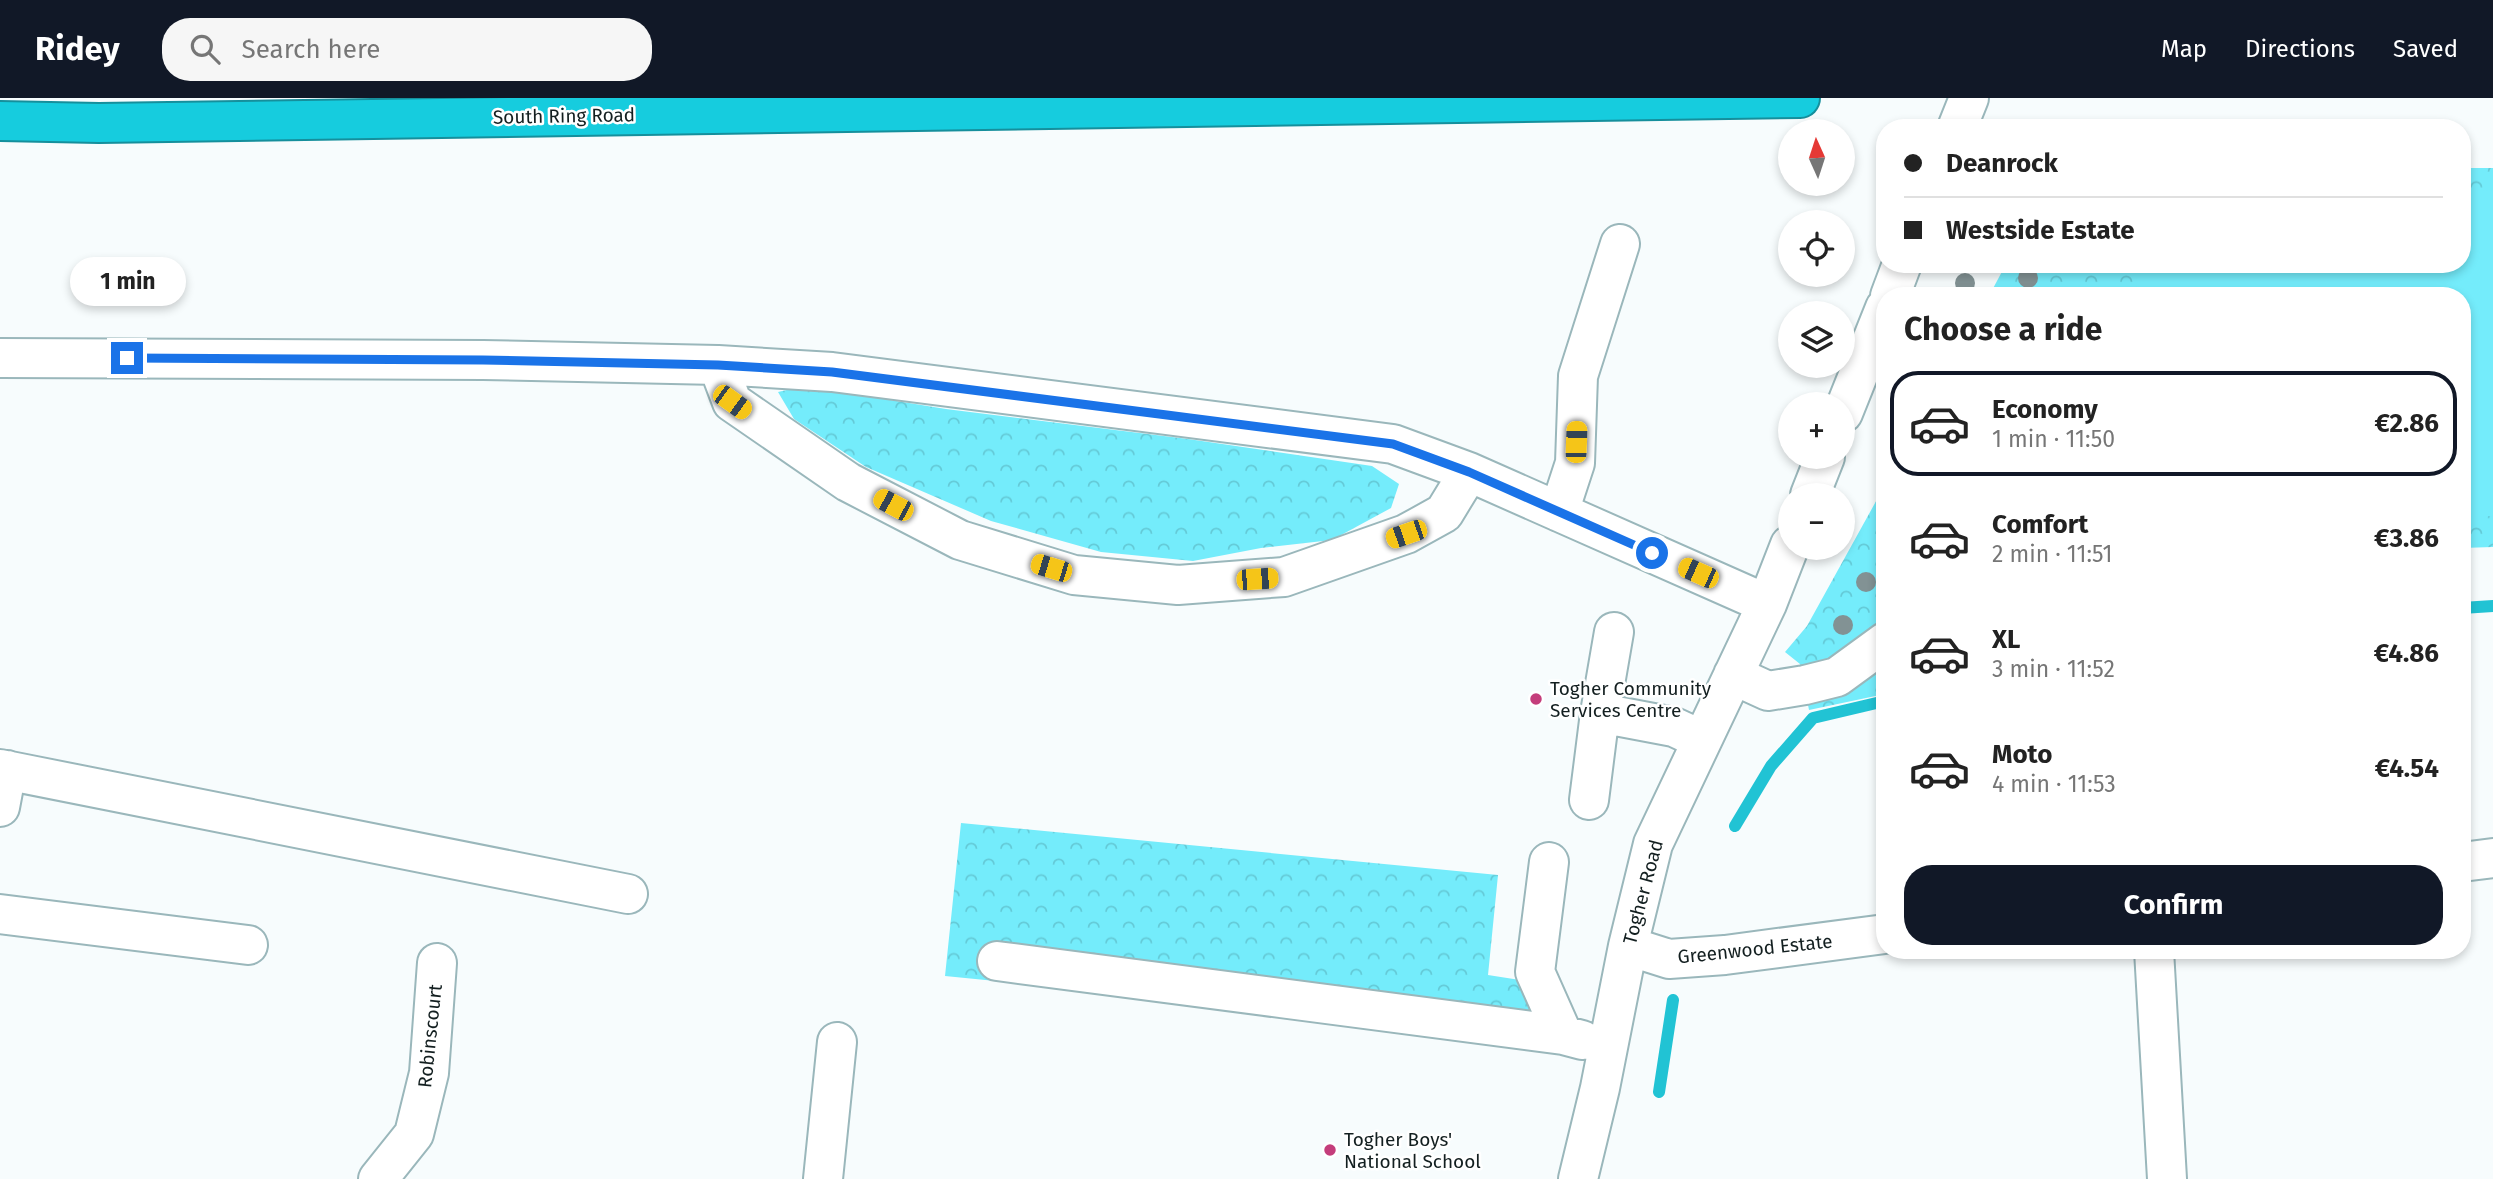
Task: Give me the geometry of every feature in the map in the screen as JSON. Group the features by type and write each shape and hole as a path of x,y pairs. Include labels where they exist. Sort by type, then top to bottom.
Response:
{"highway":[{"name":"South Ring Road","path":"0,121 141,122 1800,98"}],"street":[{"path":"1961,119 1969,98"},
{"path":"1559,512 1575,463 1578,376 1620,244"},
{"path":"1851,392 1876,330"},
{"path":"0,358 483,360 718,365 832,372 1393,444 1469,472 1767,604"},
{"path":"718,365 732,402 848,482 960,540 1074,575 1178,585 1284,577 1406,534 1444,513 1469,472"},
{"name":"Togher Road","path":"1578,1179 1628,946 1653,844 1767,604 1784,560"},
{"path":"1589,800 1614,632"},
{"path":"1733,676 1768,691 1805,685 1837,677 1876,649"},
{"path":"1600,713 1674,727 1702,740"},
{"path":"0,807 3,769 628,894"},
{"path":"2471,861 2493,858"},
{"path":"1549,862 1535,972 1563,1035"},
{"path":"0,914 248,945"},
{"name":"Greenwood Estate","path":"1628,946 1669,959 1725,955 1876,935"},
{"path":"2155,959 2167,1179"},
{"path":"997,961 1563,1035 1608,1045"},
{"name":"Robinscourt","path":"377,1179 414,1134 429,1073 437,963"},
{"path":"823,1179 837,1042"}],"green space":[{"path":"2471,168 2493,168 2493,547 2471,548 2471,287 1994,287 2001,273 2471,273"},
{"path":"2493,190 2493,516 2471,517 2471,287 2137,287 2136,273 2471,273 2471,191"},
{"path":"804,386 946,409 1188,439 1372,466 1399,484 1391,508 1332,540 1261,548 1193,561 1101,552 991,521 866,467 794,419 778,392"},
{"path":"1876,501 1876,696 1809,710 1800,664 1785,652 1807,626 1844,560 1855,560 1855,539"},
{"path":"961,823 1498,875 1488,975 1520,980 1538,1008 1524,1043 1445,1025 945,976"}],"waterway":[{"path":"2471,607 2493,606"},
{"path":"1735,826 1771,766 1813,718 1876,703"},
{"path":"1659,1092 1673,1000"}],"place":[{"name":"Togher Community Services Centre","path":"1536,699"},
{"name":"Togher Boys' National School","path":"1330,1150"}],"route":[{"path":"127,358 483,360 718,365 832,372 1393,444 1469,472 1652,553"}]}
